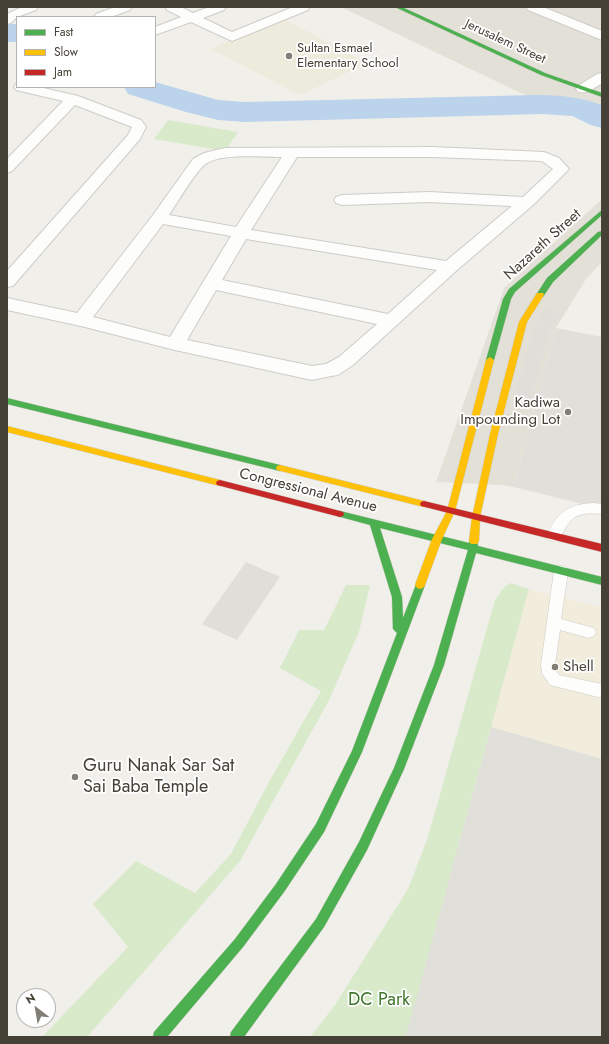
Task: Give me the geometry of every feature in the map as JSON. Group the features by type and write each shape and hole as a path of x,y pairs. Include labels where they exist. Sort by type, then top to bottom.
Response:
{"main road":[{"name":"Jerusalem Street","path":"398,7 543,74 602,95"},
{"name":"Nazareth Street","path":"159,1037 239,943 280,888 320,828 356,752 437,539 451,511 471,429 507,299 520,283 602,212"},
{"name":"Nazareth Street","path":"236,1037 320,923 366,839 400,769 439,665 473,548 476,517 494,434 523,322 550,280 602,231"},
{"name":"Congressional Avenue","path":"7,401 602,548"},
{"name":"Congressional Avenue","path":"7,429 602,581"},
{"path":"374,522 397,597 398,641"}],"street":[{"path":"7,20 12,16 32,7"},
{"path":"103,16 126,7"},
{"path":"170,7 230,37 236,36 304,7"},
{"path":"156,31 220,7"},
{"path":"532,7 602,36"},
{"path":"584,89 602,77"},
{"path":"7,282 135,136 139,127 136,123 73,99 24,88"},
{"path":"7,168 73,99"},
{"path":"7,304 81,320 175,344 312,373 331,370 346,361 392,321 450,266 527,202 561,169 558,164 551,159 544,157 432,152 225,153 208,156 198,162 159,218 81,320"},
{"path":"175,344 241,233 292,153"},
{"path":"342,200 429,197 527,202"},
{"path":"159,218 241,233 450,266"},
{"path":"211,283 392,321"}],"lane":[{"path":"554,536 557,525 566,516 578,510 592,508 602,509"},
{"path":"561,571 548,665 549,673 555,680 602,691"},
{"path":"554,623 589,632"}],"shaded area":[{"path":"341,7 602,7 602,112 574,103 529,97"},
{"name":"Sultan Esmael Elementary School","path":"280,17 367,63 300,95 211,49"},
{"path":"602,199 602,262 586,279 556,328 514,487 436,482 504,288"},
{"path":"546,308 561,313 549,332 531,400 515,397 534,329"},
{"name":"Kadiwa Impounding Lot","path":"556,328 602,337 602,509 514,487"},
{"path":"246,562 280,577 237,640 202,624"},
{"name":"Shell","path":"529,589 602,607 602,759 491,727"},
{"path":"491,727 602,759 602,1037 405,1037"}],"green space":[{"path":"168,120 238,132 225,151 154,139"},
{"name":"DC Park","path":"511,583 529,589 405,1037 310,1037 335,1005 408,889 427,840 495,600 505,586"},
{"path":"346,585 370,585 359,632 329,700 240,861 87,1037 42,1037 51,1028 56,1028 56,1022 128,947 93,904 136,861 195,893 231,854 270,780 321,691 280,668 299,630 324,630"}],"waterway":[{"path":"7,33 16,33"},
{"path":"142,88 218,110 245,112 543,104 570,106 587,110 602,118"}],"traffic: fast":[{"path":"398,7 543,74 602,95"},
{"path":"490,360 507,299 512,291 602,212"},
{"path":"540,295 550,280 600,233"},
{"path":"7,401 280,468"},
{"path":"340,514 602,581"},
{"path":"374,522 397,597 398,629"},
{"path":"236,1037 320,923 363,846 399,769 439,665 474,541"},
{"path":"159,1037 239,943 280,888 320,828 357,752 420,585"}],"traffic: slow":[{"path":"474,541 476,517 494,434 523,322 540,295"},
{"path":"420,585 437,539 451,511 490,360"},
{"path":"7,429 220,483"},
{"path":"280,468 424,504"}],"traffic: jam":[{"path":"220,483 340,514"},
{"path":"424,504 602,548"}],"place":[{"name":"Sultan Esmael Elementary School","path":"289,56"},
{"name":"Kadiwa Impounding Lot","path":"568,412"},
{"name":"Shell","path":"555,667"},
{"name":"Guru Nanak Sar Sat Sai Baba Temple","path":"75,777"}]}
